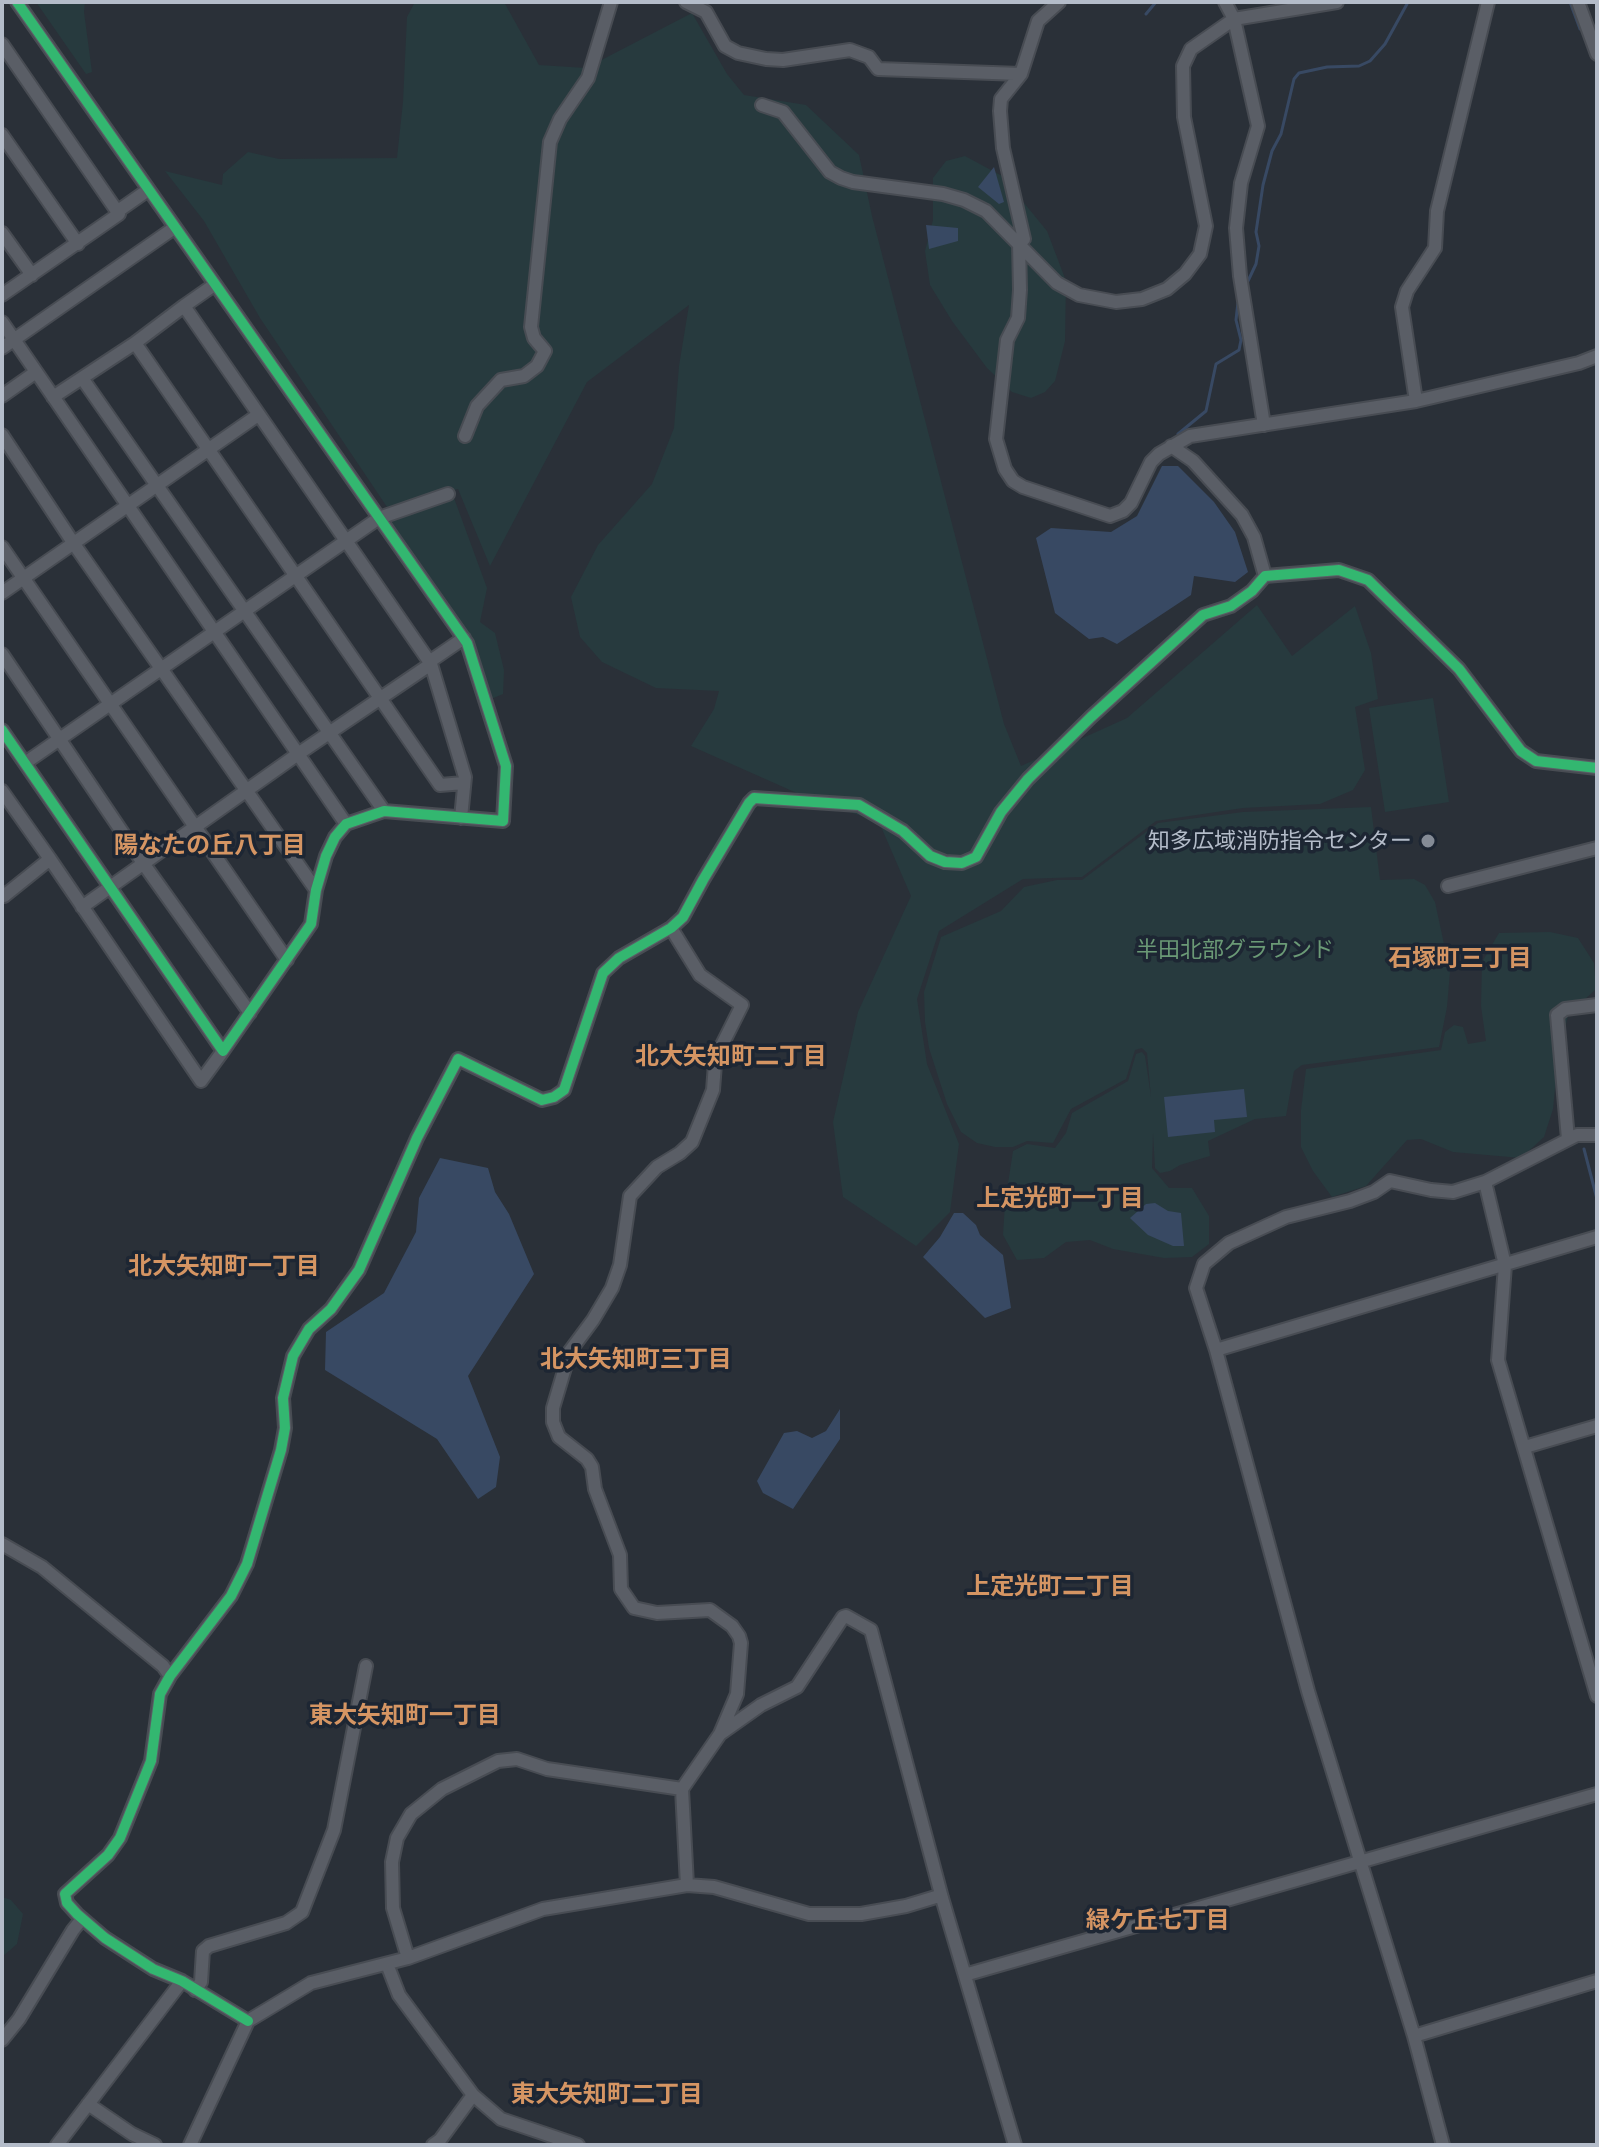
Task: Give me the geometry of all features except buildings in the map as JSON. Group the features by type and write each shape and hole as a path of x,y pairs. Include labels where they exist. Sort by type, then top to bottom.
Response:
{"street":[{"path":"2,791 201,1081 311,924 316,890 326,856 335,837 346,824 384,811 503,821 506,766 464,638 17,2"},
{"path":"465,436 477,406 501,380 524,376 537,366 545,351 534,338 531,327 550,142 560,119 588,78 611,2"},
{"path":"686,2 706,12 725,46 738,53 783,60 850,50 869,57 878,69 1021,74"},
{"path":"1019,243 1024,239 1003,148 1001,99 1021,74 1038,21 1059,2"},
{"path":"1225,2 1234,19 1258,126 1241,183 1236,228 1240,276 1264,425"},
{"path":"762,105 783,112 830,172 841,178 964,200 986,211 1057,283 1098,301 1142,299 1167,289 1185,274 1200,254 1206,226 1184,117 1183,66 1191,49 1234,19 1337,2"},
{"path":"1416,401 1402,307 1407,291 1435,248 1437,211 1488,2"},
{"path":"1578,2 1597,54"},
{"path":"2,44 118,211"},
{"path":"2,135 78,244"},
{"path":"2,295 78,244 148,190"},
{"path":"2,348 174,228"},
{"path":"2,233 32,275"},
{"path":"1019,243 1018,318 1007,340 997,422 996,439 1005,469 1013,481 1023,487 1110,516 1123,511 1131,503 1151,462 1190,436 1416,401 1579,363 1597,356"},
{"path":"53,397 135,343 214,285"},
{"path":"184,306 430,663 465,777 461,818"},
{"path":"2,322 346,824"},
{"path":"135,343 440,785 464,783"},
{"path":"2,396 36,372"},
{"path":"82,378 384,811"},
{"path":"2,593 258,415"},
{"path":"2,435 74,544 316,890"},
{"path":"1171,446 1193,461 1242,515 1254,537 1265,576"},
{"path":"25,763 297,576 345,539 379,518 448,494"},
{"path":"2,547 287,960"},
{"path":"248,2021 118,1947 82,1919 67,1903 65,1894 112,1850 120,1838 148,1772 158,1703 170,1676 231,1596 247,1564 281,1450 285,1428 283,1398 293,1356 309,1329 331,1309 359,1270 417,1138 458,1059 542,1100 564,1090 603,973 619,958 671,928 689,908 754,798 859,805 903,831 930,856 945,862 962,863 976,857 1001,812 1028,779 1091,717 1203,615 1231,606 1252,591 1265,576 1339,570 1368,580 1459,669 1521,751 1536,761 1597,768"},
{"path":"82,907 464,638"},
{"path":"2,654 143,863 250,1013"},
{"path":"2,730 223,1051"},
{"path":"1448,886 1597,848"},
{"path":"2,893 4,896 50,859"},
{"path":"671,928 700,975 742,1005 721,1047 715,1064 713,1090 692,1142 657,1167 630,1196 620,1265 612,1288 570,1351 553,1408 553,1422 559,1437 587,1459 592,1467 595,1489 620,1555 621,1589 634,1608 657,1613 710,1610 732,1626 739,1636 737,1694 720,1734 682,1789 687,1885"},
{"path":"1568,1139 1557,1015 1565,1009 1597,1005"},
{"path":"1443,2145 1414,2036 1304,1677 1216,1350 1196,1288 1204,1264 1229,1243 1286,1217 1374,1192 1390,1181 1453,1192 1485,1182 1577,1135 1597,1135"},
{"path":"1485,1182 1505,1265 1498,1360 1597,1696"},
{"path":"1216,1350 1597,1237"},
{"path":"1525,1447 1597,1426"},
{"path":"2,1544 42,1567 163,1666 170,1676"},
{"path":"720,1734 761,1705 797,1687 843,1617 871,1630 942,1898 1015,2145"},
{"path":"195,1990 201,1982 203,1951 209,1946 280,1926 302,1912 334,1830 366,1666"},
{"path":"408,1958 393,1908 392,1862 397,1838 411,1814 442,1789 498,1761 517,1759 547,1769 682,1789"},
{"path":"964,1971 968,1974 1597,1794"},
{"path":"190,2145 248,2021 311,1983 408,1958 543,1909 687,1885 714,1887 809,1914 861,1914 896,1909 939,1896 942,1898"},
{"path":"2,2040 19,2019 82,1919"},
{"path":"387,1964 399,1995 473,2095 501,2119 578,2145"},
{"path":"57,2145 182,1981"},
{"path":"1414,2036 1597,1981"},
{"path":"439,2143 473,2095"},
{"path":"88,2104 132,2134 155,2145"}],"green space":[{"path":"36,2 85,2 92,72 86,74"},
{"path":"415,2 504,2 539,65 586,68 692,13 727,74 744,95 806,105 859,155 872,216 1004,724 1021,766 1127,718 1257,605 1292,656 1355,606 1371,653 1378,699 1355,707 1365,770 1353,790 1320,804 1243,808 1156,821 1082,877 1023,879 939,931 917,999 927,1064 959,1144 950,1212 916,1246 843,1197 833,1122 858,1012 911,896 879,822 808,798 691,746 714,709 719,691 656,688 602,662 580,637 571,597 598,545 652,484 674,428 679,366 689,305 587,382 490,566 458,489 387,507 260,318 204,221 165,171 222,185 223,174 248,152 279,159 397,158 407,17"},
{"path":"965,156 1002,176 1047,231 1066,281 1065,341 1055,381 1045,392 1031,398 1012,392 987,368 930,285 925,251 933,220 933,178 946,161"},
{"path":"454,498 487,588 480,622 495,633 504,670 503,694 491,699 473,642 390,524 392,518"},
{"path":"1433,698 1449,802 1385,812 1369,708"},
{"name":"半田北部グラウンド","path":"1371,807 1380,880 1414,879 1425,885 1435,902 1450,972 1439,1047 1302,1065 1294,1071 1286,1116 1255,1119 1208,1141 1210,1156 1170,1171 1160,1173 1155,1168 1153,1133 1152,1168 1169,1188 1192,1188 1209,1216 1209,1244 1192,1257 1164,1258 1113,1249 1090,1240 1066,1242 1044,1258 1017,1260 1003,1235 1013,1151 1027,1144 1055,1148 1066,1133 1072,1113 1128,1081 1136,1054 1142,1052 1151,1097 1147,1053 1142,1048 1135,1050 1126,1079 1071,1109 1053,1143 1027,1141 1013,1147 995,1147 977,1143 961,1132 947,1104 929,1048 924,992 941,937 1001,911 1024,887 1057,880 1082,880 1158,823 1243,812"},
{"path":"1550,932 1578,938 1594,963 1596,989 1568,1015 1557,1068 1553,1109 1544,1137 1521,1158 1453,1152 1421,1139 1407,1140 1366,1186 1332,1197 1313,1171 1301,1147 1306,1069 1441,1050 1445,1032 1454,1025 1463,1027 1468,1044 1486,1041 1481,1006 1482,962 1499,933"},
{"path":"2,1897 11,1900 23,1914 17,1944 2,1957"}],"water":[{"path":"994,167 1004,202 999,204 978,187"},
{"path":"926,225 958,228 958,241 929,249"},
{"path":"1162,466 1178,466 1214,502 1235,532 1248,572 1235,582 1194,576 1191,595 1117,644 1103,637 1089,639 1055,613 1036,538 1051,528 1111,532 1137,516"},
{"path":"1244,1089 1247,1117 1214,1120 1215,1132 1168,1137 1164,1097"},
{"path":"440,1158 488,1168 495,1192 509,1214 534,1274 468,1376 500,1457 496,1487 478,1499 437,1439 325,1370 326,1332 384,1293 416,1232 419,1198"},
{"path":"1155,1203 1168,1211 1181,1213 1184,1246 1173,1246 1148,1235 1130,1218 1146,1204"},
{"path":"954,1213 963,1213 976,1225 980,1235 1003,1255 1011,1308 985,1318 923,1257"},
{"path":"840,1409 840,1439 793,1509 763,1493 757,1481 784,1433 797,1431 812,1438 826,1431"}],"waterway":[{"path":"1146,14 1156,2"},
{"path":"1570,2 1580,29"},
{"path":"1248,281 1256,264 1259,246 1256,232 1263,185 1272,151 1281,134 1294,79 1299,73 1327,67 1359,66 1370,61 1385,44 1407,4"},
{"path":"1178,434 1206,411 1216,364 1239,350 1238,302"},
{"path":"1584,1149 1597,1199"}],"cycle path":[{"path":"2,730 223,1051 311,924 316,890 326,856 335,837 346,824 384,811 503,821 506,766 467,643 17,2"},
{"path":"248,2021 182,1981 153,1969 105,1938 77,1914 67,1903 65,1894 108,1855 120,1838 151,1761 160,1694 170,1676 231,1596 247,1564 281,1450 285,1428 283,1398 293,1356 309,1329 331,1309 359,1270 417,1138 458,1059 542,1100 564,1090 603,973 619,958 671,928 683,917 754,798 859,805 903,831 930,856 945,862 962,863 976,857 1001,812 1028,779 1091,717 1203,615 1231,606 1252,591 1265,576 1339,570 1368,580 1459,669 1521,751 1536,761 1597,768"}],"place":[{"name":"知多広域消防指令センター","path":"1428,841"}],"district":[{"name":"陽なたの丘八丁目","path":"210,846"},
{"name":"石塚町三丁目","path":"1460,959"},
{"name":"北大矢知町二丁目","path":"731,1057"},
{"name":"上定光町一丁目","path":"1060,1199"},
{"name":"北大矢知町一丁目","path":"224,1267"},
{"name":"北大矢知町三丁目","path":"636,1360"},
{"name":"上定光町二丁目","path":"1050,1587"},
{"name":"東大矢知町一丁目","path":"405,1716"},
{"name":"緑ケ丘七丁目","path":"1158,1921"},
{"name":"東大矢知町二丁目","path":"607,2095"}]}
